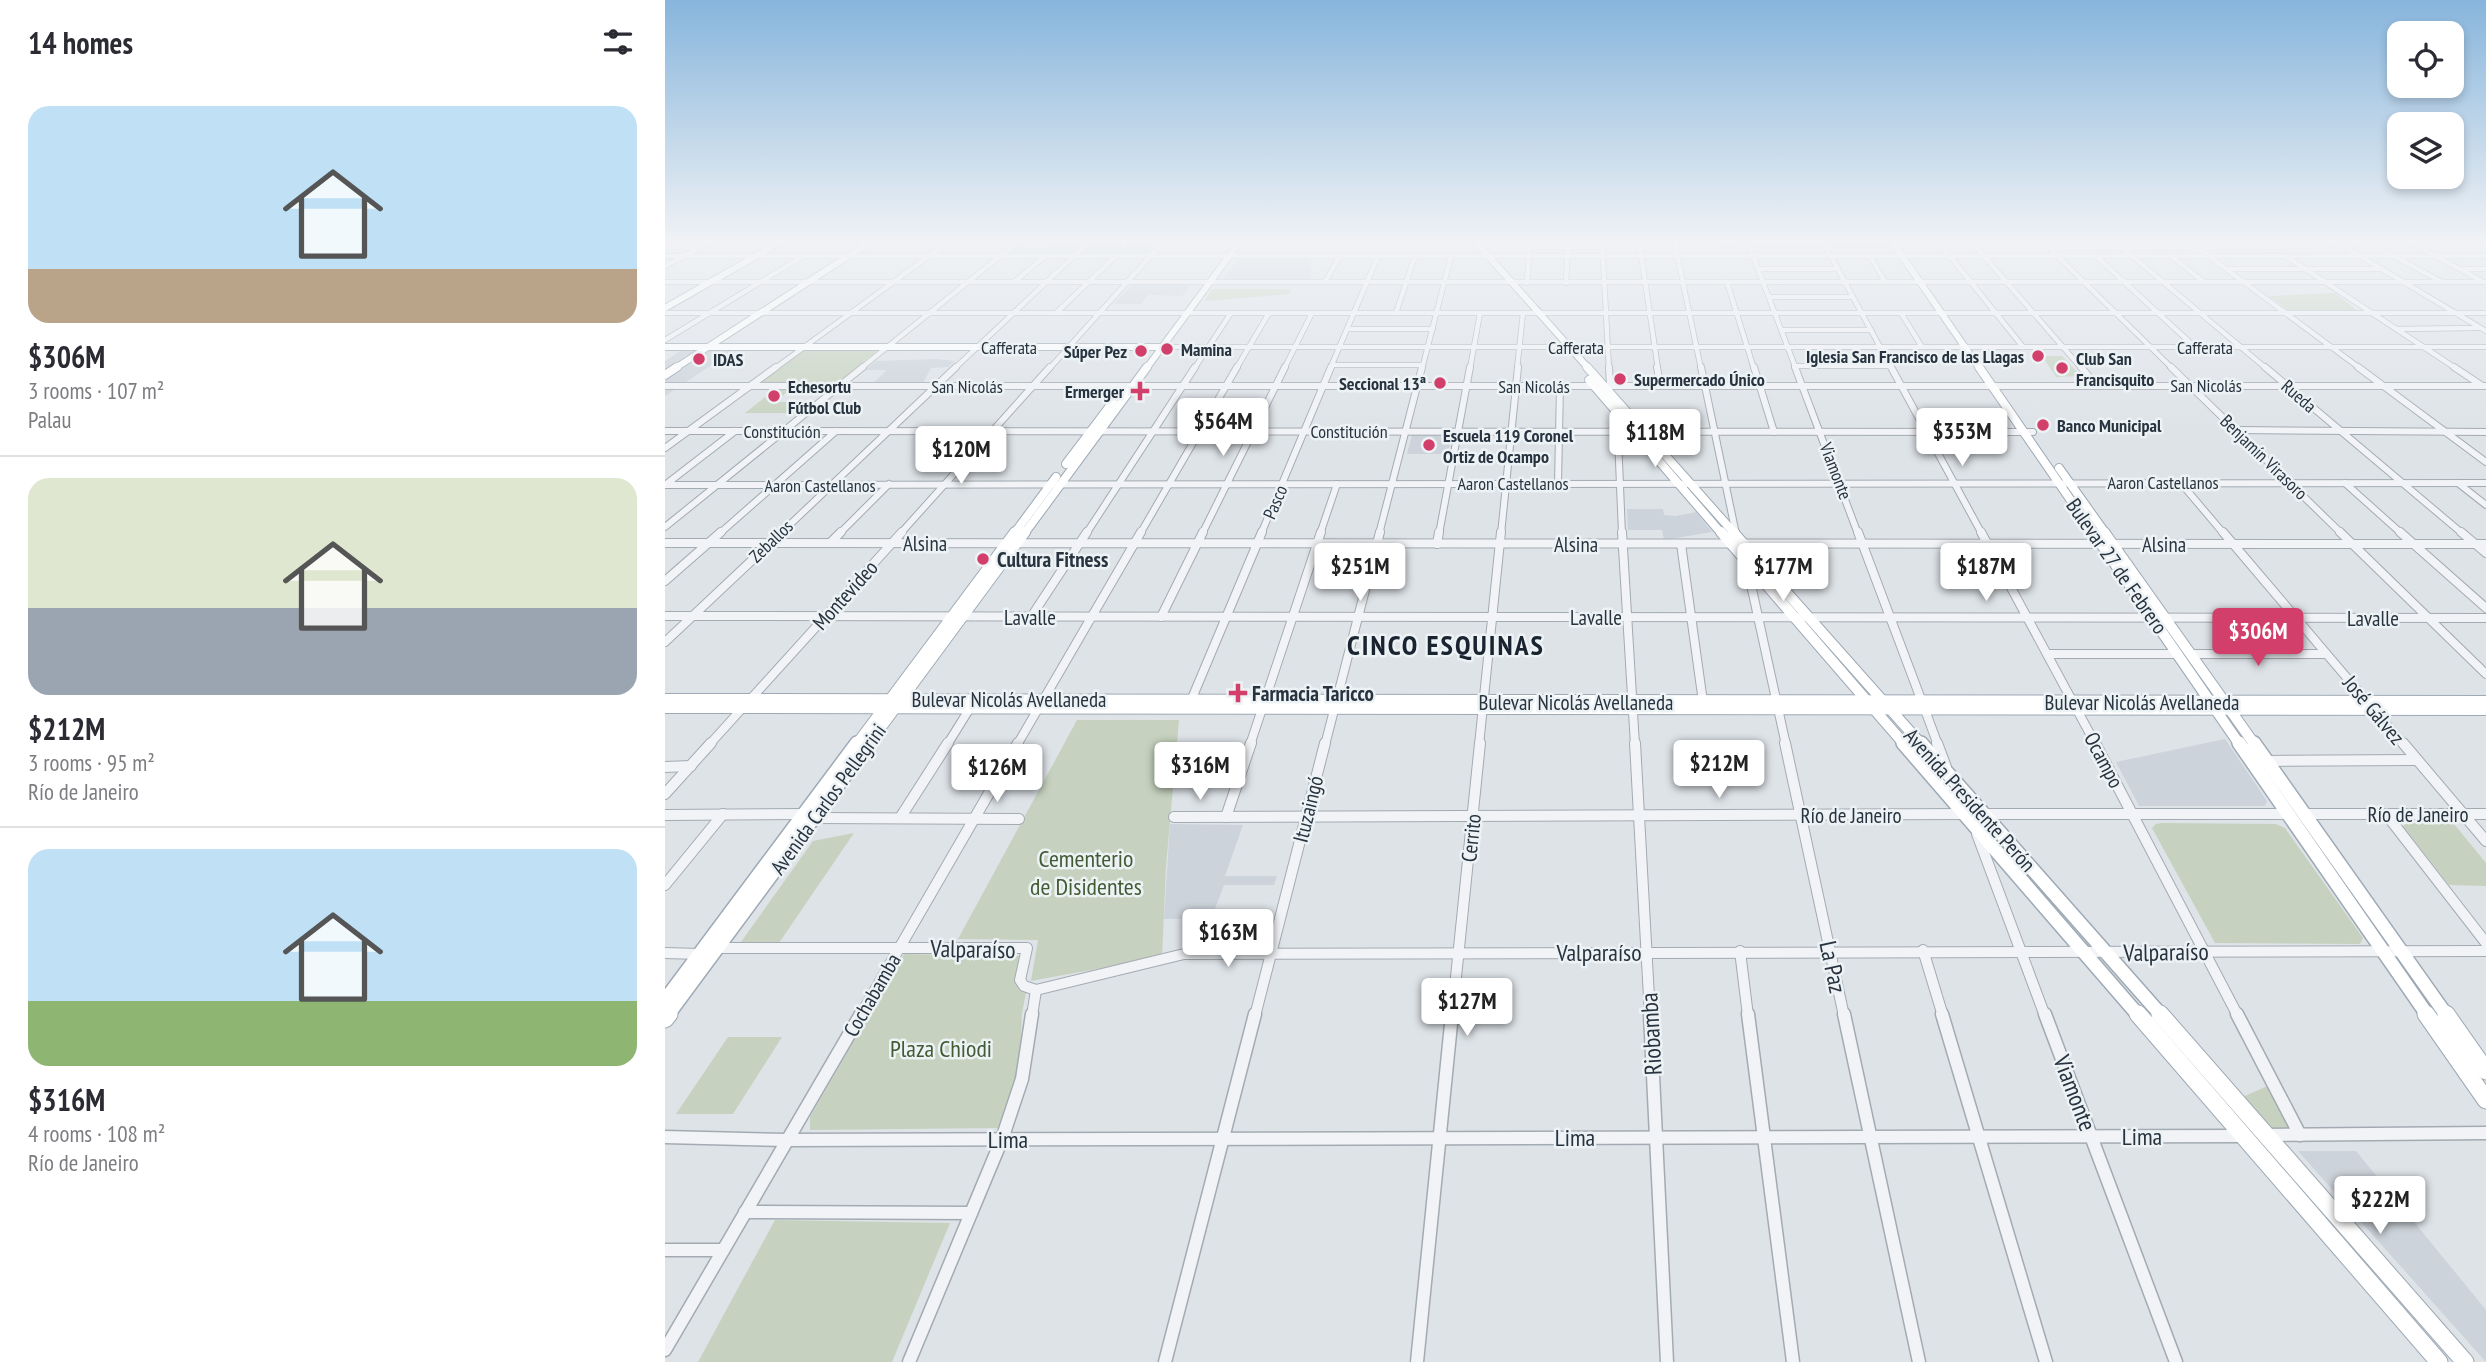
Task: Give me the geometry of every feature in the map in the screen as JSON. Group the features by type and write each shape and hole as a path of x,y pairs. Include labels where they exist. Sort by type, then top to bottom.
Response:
{"main road":[{"path":"665,375 775,304"},
{"name":"Avenida Carlos Pellegrini","path":"665,1019 718,948 809,816 1190,304"},
{"name":"Avenida Presidente Perón","path":"1524,304 1607,386 1736,541 1757,575 1794,617 1949,777 1974,818 2107,953 2465,1362"},
{"name":"Bulevar 27 de Febrero","path":"1939,304 2107,544 2178,654 2266,761 2486,1071"},
{"name":"Cafferata","path":"665,347 1158,346"},
{"name":"Avenida Presidente Perón","path":"1565,347 1594,386 1678,483 1808,617 1879,706 2087,953 2439,1362"},
{"name":"Bulevar 27 de Febrero","path":"2107,544 2191,654 2289,814 2486,1100"},
{"name":"Bulevar Nicolás Avellaneda","path":"665,699 749,703 2370,706 2486,710"},
{"name":"Bulevar Nicolás Avellaneda","path":"2370,706 2486,701"},
{"name":"Bulevar Nicolás Avellaneda","path":"1632,706 1703,702 1777,706"},
{"name":"Bulevar Nicolás Avellaneda","path":"665,708 749,703"},
{"name":"Bulevar Nicolás Avellaneda","path":"892,703 970,708 1041,704"},
{"name":"Avenida Carlos Pellegrini","path":"665,1000 809,816"}],"street":[{"path":"665,340 724,304"},
{"path":"665,448 864,304"},
{"path":"665,527 941,304"},
{"name":"Zeballos","path":"665,642 1023,304"},
{"path":"1056,313 1066,304"},
{"name":"Montevideo","path":"665,794 1108,304"},
{"name":"Pasco","path":"1190,705 1359,304"},
{"path":"1396,313 1399,304"},
{"name":"Ituzaingó","path":"1165,1362 1439,304"},
{"path":"1606,304 1607,386"},
{"path":"1648,304 1660,386"},
{"path":"1687,304 1736,541"},
{"path":"1734,304 1774,432"},
{"name":"Viamonte","path":"1772,304 1949,777"},
{"name":"Ocampo","path":"1857,304 2076,706 2300,1135"},
{"path":"1988,304 2023,347"},
{"path":"2025,304 2096,386"},
{"name":"Benjamín Virasoro","path":"2107,304 2486,674"},
{"path":"2148,304 2195,347"},
{"name":"Rueda","path":"2190,304 2486,553"},
{"path":"2273,304 2486,462"},
{"path":"2358,304 2485,387"},
{"path":"2440,304 2484,330"},
{"path":"665,311 2486,313"},
{"path":"1031,617 1231,313"},
{"name":"Cochabamba","path":"665,1350 1269,313"},
{"path":"1161,617 1312,313"},
{"path":"1437,544 1480,313"},
{"name":"Cerrito","path":"1417,1362 1520,347 1531,313"},
{"path":"1901,313 1921,347"},
{"path":"1348,329 1433,329"},
{"path":"2395,329 2484,330"},
{"path":"1783,330 1871,330"},
{"name":"Cafferata","path":"1158,346 2486,348"},
{"path":"1333,365 1423,365"},
{"path":"1796,366 1891,366"},
{"name":"San Nicolás","path":"665,386 2485,387"},
{"path":"1558,483 1560,386"},
{"name":"Riobamba","path":"1617,413 1667,1362"},
{"path":"2236,430 2486,432"},
{"name":"Constitución","path":"665,431 2029,432"},
{"path":"665,485 735,431"},
{"path":"665,581 836,431"},
{"name":"José Gálvez","path":"2180,482 2486,841"},
{"path":"2345,483 2486,608"},
{"path":"2457,483 2486,505"},
{"name":"Aaron Castellanos","path":"665,485 2486,483"},
{"path":"831,543 889,484"},
{"path":"1226,817 1337,484"},
{"name":"Alsina","path":"665,543 1681,544 1736,541 1864,544 2486,544"},
{"path":"1681,544 1703,702"},
{"name":"La Paz","path":"1757,575 1750,580 1919,1362"},
{"name":"Lavalle","path":"665,616 2486,618"},
{"path":"2047,654 2178,654"},
{"path":"2191,654 2326,654"},
{"path":"900,818 970,708"},
{"path":"2266,761 2417,760"},
{"path":"665,767 691,766"},
{"path":"665,885 723,814"},
{"name":"Río de Janeiro","path":"1174,817 1800,815 1974,818 2132,814 2486,814"},
{"path":"2386,814 2486,943"},
{"path":"665,815 1019,819"},
{"name":"Viamonte","path":"1974,818 2176,1362"},
{"name":"Valparaíso","path":"718,948 1027,947 1020,980 1024,986 1036,990 1184,954 1923,950 2087,953 2486,951"},
{"path":"1923,950 2046,1362"},
{"path":"1739,951 1793,1362"},
{"path":"665,953 699,954"},
{"path":"908,1362 1002,1139 1022,1079 1036,990"},
{"name":"Lima","path":"665,1137 787,1140 2486,1133"},
{"path":"745,1212 971,1213"},
{"path":"665,1250 723,1250"}],"shaded area":[{"path":"734,350 665,396 665,361 680,351"},
{"path":"876,361 955,361 948,367 931,368 923,383 873,383 887,370 865,370"},
{"name":"Escuela 119 Coronel Ortiz de Ocampo","path":"1452,434 1448,454 1407,454 1412,435"},
{"path":"1627,509 1663,509 1664,515 1676,516 1696,512 1712,532 1664,540 1662,530 1628,530"},
{"path":"2225,739 2267,801 2265,806 2139,806 2116,762"},
{"path":"1170,824 1243,825 1225,876 1277,876 1274,885 1224,885 1211,919 1164,919"},
{"path":"2298,1151 2356,1151 2486,1310 2486,1362"}],"green space":[{"path":"2279,304 2348,304 2358,311 2289,311"},
{"path":"809,349 877,351 839,382 759,382"},
{"name":"Club San Francisquito","path":"2042,356 2062,356 2081,376 2056,377"},
{"name":"Echesortu Fútbol Club","path":"774,390 789,390 776,402 812,402 799,413 745,413"},
{"name":"Cementerio de Disidentes","path":"1077,720 1179,720 1166,867 1162,957 1031,981 1038,940 958,939"},
{"path":"2162,823 2276,824 2285,828 2363,938 2360,944 2215,943 2152,828"},
{"path":"2407,823 2454,824 2486,863 2486,886 2449,885 2403,826"},
{"path":"854,833 779,943 741,942 813,841"},
{"name":"Plaza Chiodi","path":"904,954 1022,956 1018,980 1026,993 1022,1013 1019,1081 1005,1124 999,1128 810,1130 810,1117"},
{"path":"728,1037 782,1037 733,1114 676,1114"},
{"path":"2270,1085 2290,1126 2284,1131 2270,1127 2240,1098"},
{"path":"775,1220 950,1223 892,1362 698,1362"}],"place":[{"name":"Mamina","path":"1167,349"},
{"name":"Súper Pez","path":"1141,351"},
{"name":"Iglesia San Francisco de las Llagas","path":"2038,356"},
{"name":"IDAS","path":"699,359"},
{"name":"Club San Francisquito","path":"2062,368"},
{"name":"Supermercado Único","path":"1620,379"},
{"name":"Seccional 13ª","path":"1440,383"},
{"name":"Ermerger","path":"1140,391"},
{"name":"Echesortu Fútbol Club","path":"774,396"},
{"name":"Banco Municipal","path":"2043,425"},
{"name":"Escuela 119 Coronel Ortiz de Ocampo","path":"1429,445"},
{"name":"Cultura Fitness","path":"983,559"},
{"name":"Farmacia Taricco","path":"1238,693"}],"district":[{"name":"CINCO ESQUINAS","path":"1446,644"}]}
